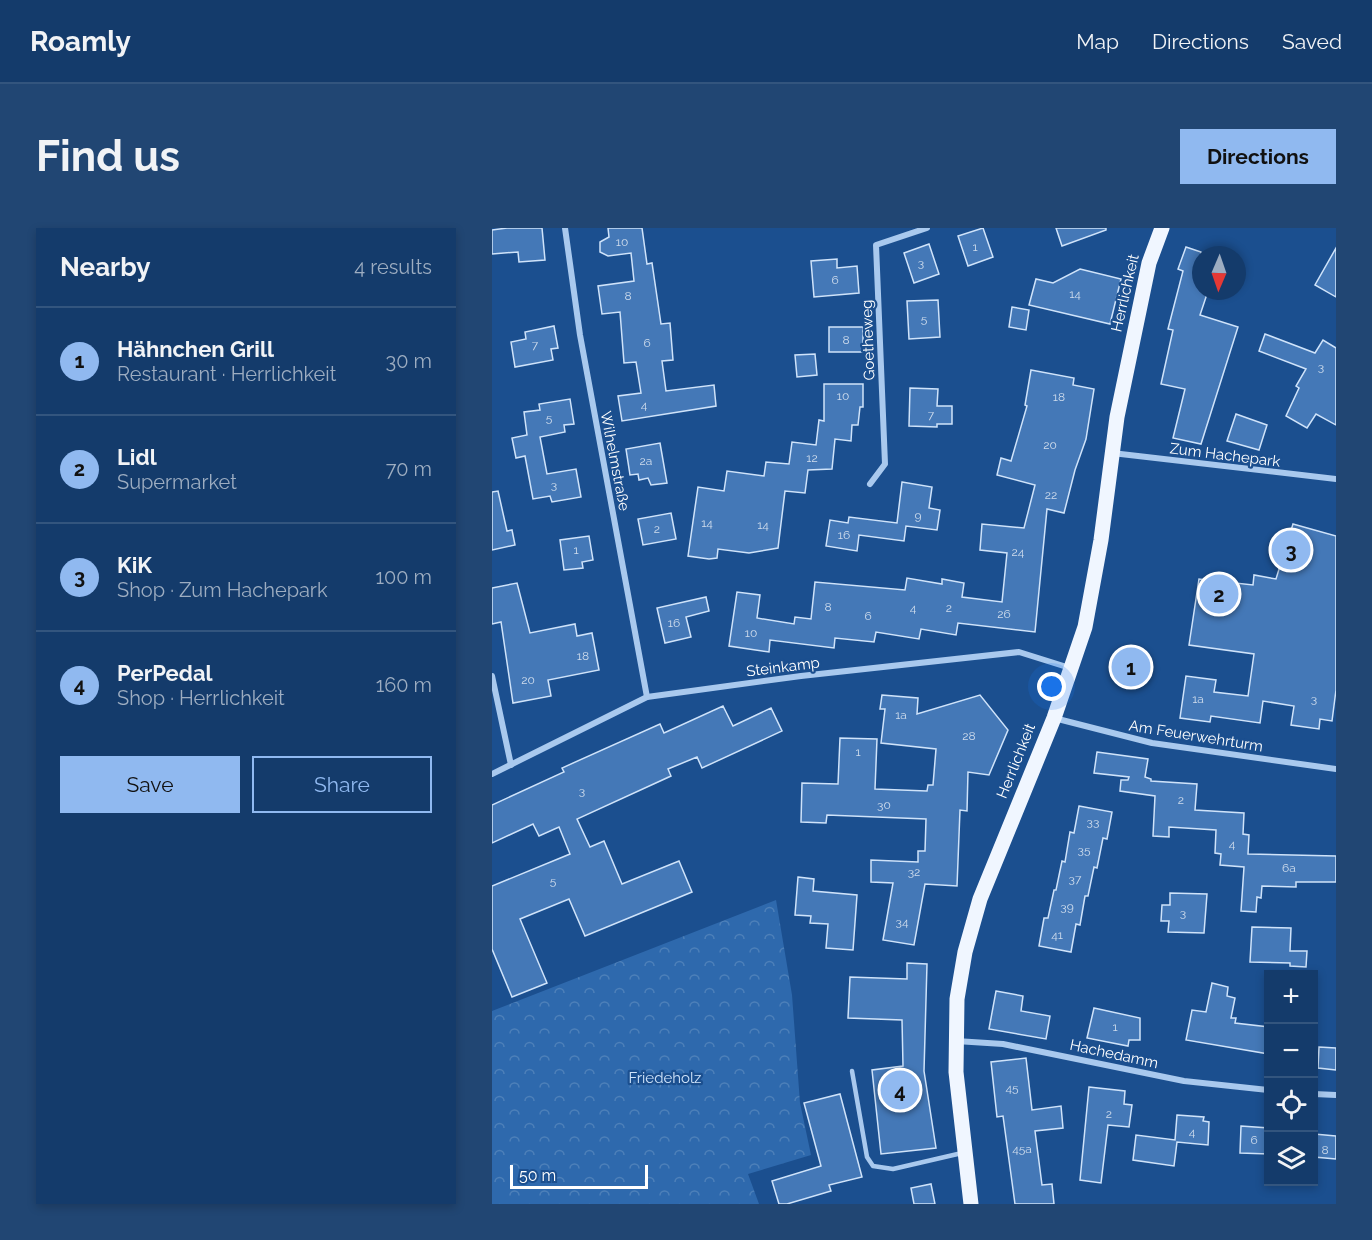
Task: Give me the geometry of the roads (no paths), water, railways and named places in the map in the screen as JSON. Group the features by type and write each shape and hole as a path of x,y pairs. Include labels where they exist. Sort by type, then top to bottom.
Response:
{"main road":[{"name":"Herrlichkeit","path":"971,1204 955,1041 957,999 964,952 980,898 1054,718 1085,627 1101,540 1111,453 1149,263 1162,228"}],"street":[{"name":"Wilhelmstraße","path":"565,228 580,335 647,697"},
{"name":"Goetheweg","path":"870,484 885,464 876,245 927,228"},
{"name":"Zum Hachepark","path":"1111,453 1336,479"},
{"name":"Steinkamp","path":"492,774 647,697 801,676 1019,652 1071,668"},
{"path":"492,676 511,765"},
{"name":"Am Feuerwehrturm","path":"1054,718 1152,742 1336,769"},
{"name":"Hachedamm","path":"955,1041 1003,1044 1184,1081 1264,1089"},
{"path":"1318,1094 1336,1095"}],"lane":[{"path":"852,1071 867,1157 873,1166 893,1169 965,1153"}],"place":[{"name":"KiK","path":"1291,550"},
{"name":"Lidl","path":"1219,594"},
{"name":"Hähnchen Grill","path":"1131,667"},
{"name":"PerPedal","path":"900,1090"}],"park label":[{"name":"Friedeholz","path":"665,1078"}]}
